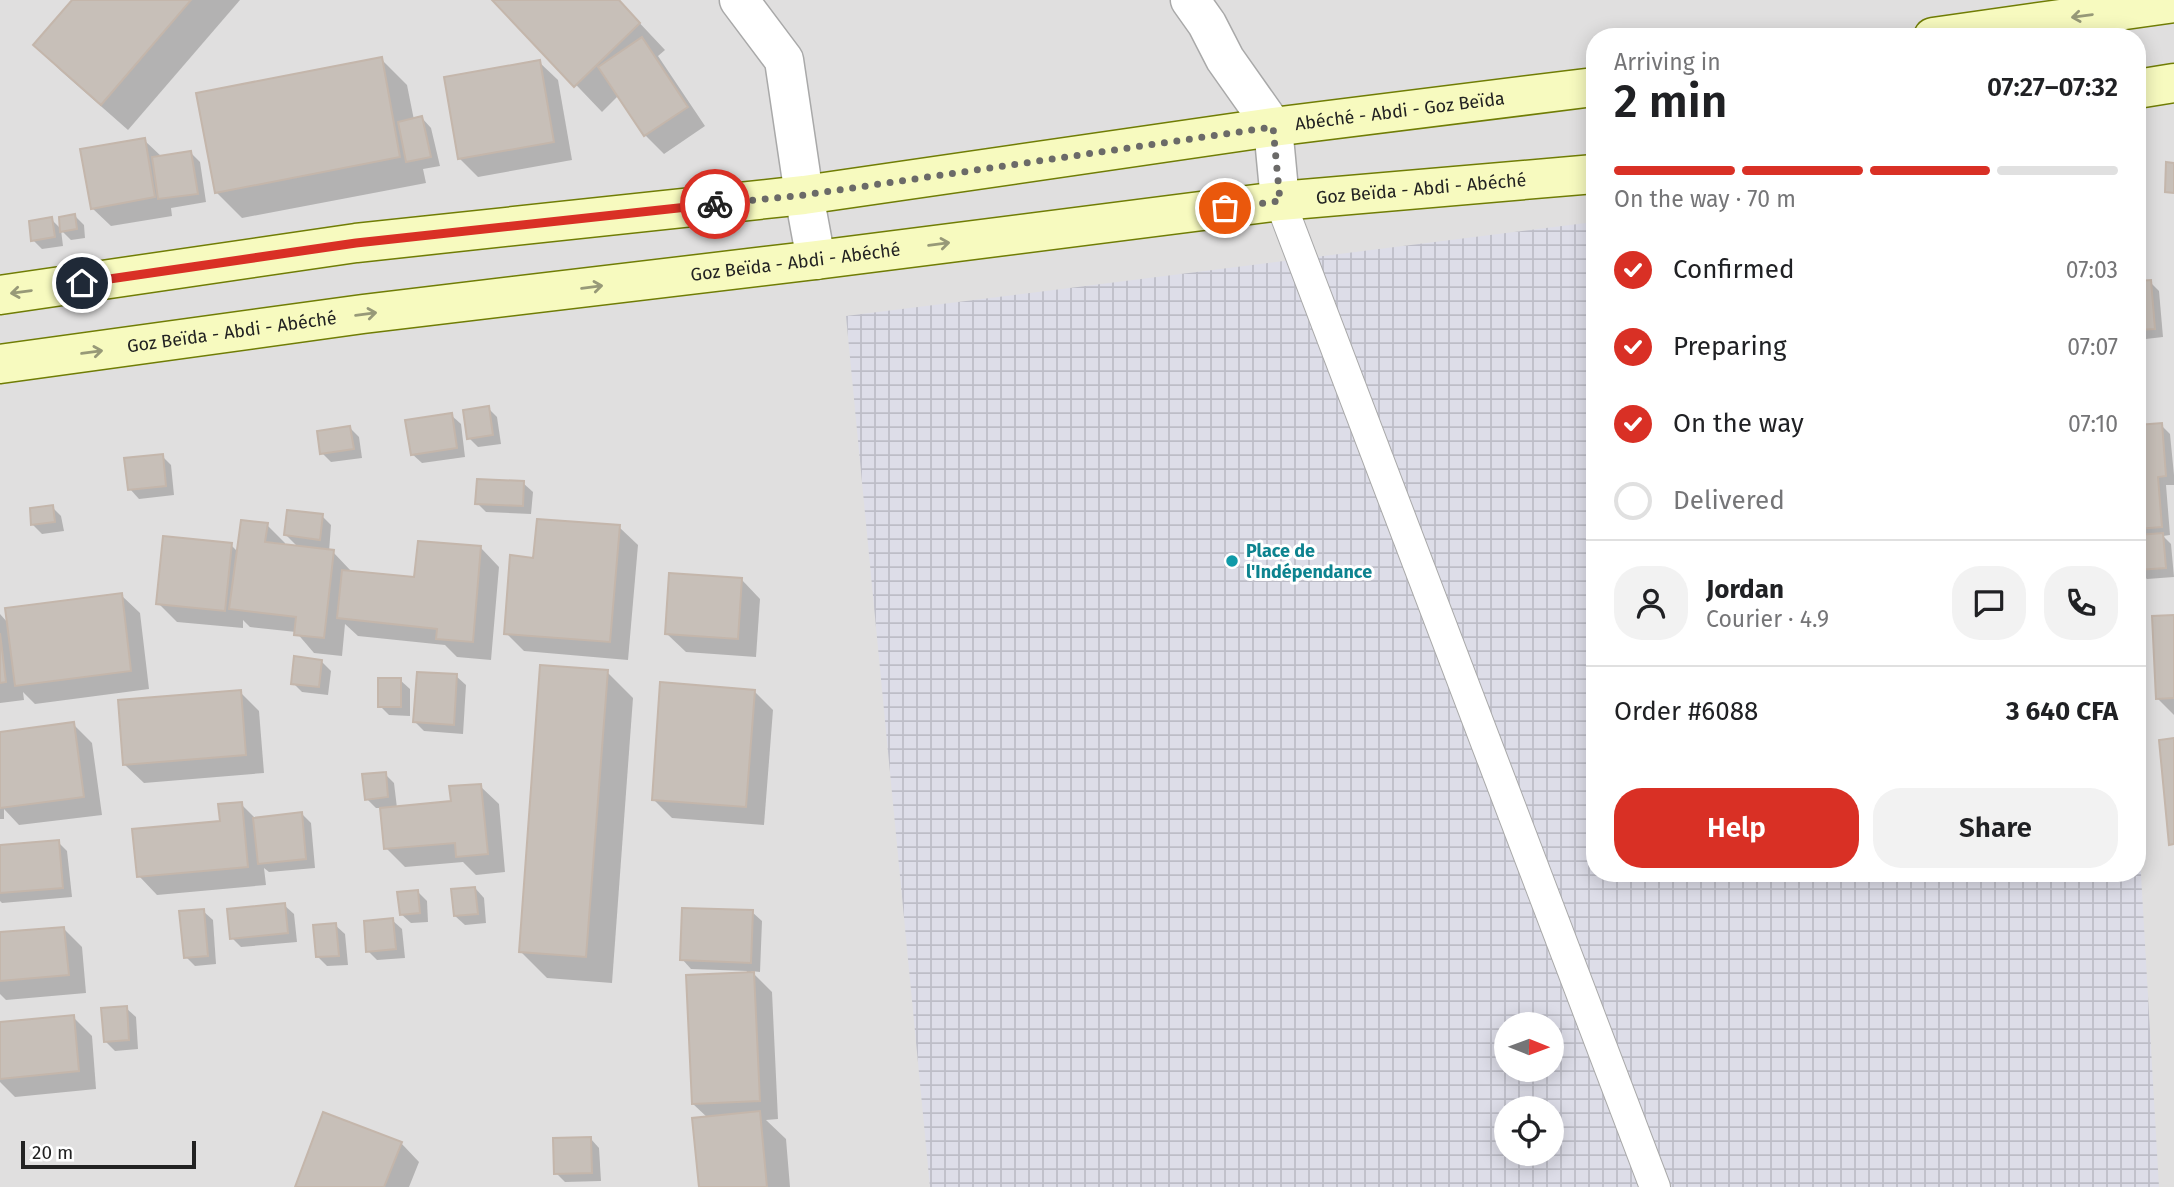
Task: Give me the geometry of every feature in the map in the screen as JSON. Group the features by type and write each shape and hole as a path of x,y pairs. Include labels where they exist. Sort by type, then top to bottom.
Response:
{"main road":[{"path":"1997,28 2174,3"},
{"path":"2146,88 2174,83"},
{"name":"Abéché - Abdi - Goz Beïda","path":"0,295 356,243 804,195 1273,127 1586,88"},
{"name":"Goz Beïda - Abdi - Abéché","path":"0,365 377,313 1280,201 1586,175"}],"street":[{"path":"739,0 784,60 816,260"},
{"path":"1191,0 1208,24 1225,59 1273,127 1280,201"}],"lane":[{"path":"1280,201 1655,1187"}],"shaded area":[{"path":"0,0 2174,0 2174,1187 0,1187"},
{"name":"Place de l'Indépendance","path":"1586,223 1586,882 2141,882 2159,1187 930,1187 846,316"}],"building":[{"path":"72,0 191,0 101,105 33,45"},
{"path":"492,0 619,0 640,23 574,87"},
{"path":"642,37 688,107 644,136 598,67"},
{"path":"382,57 400,157 215,193 196,93"},
{"path":"540,60 554,142 458,159 444,77"},
{"path":"422,116 431,157 406,162 398,122"},
{"path":"145,138 155,197 91,209 80,149"},
{"path":"191,151 198,194 158,199 152,157"},
{"path":"2166,162 2174,163 2174,193 2165,192"},
{"path":"75,214 77,229 60,232 59,217"},
{"path":"52,217 55,237 31,241 29,221"},
{"path":"2146,280 2151,280 2155,329 2146,330"},
{"path":"489,406 493,435 467,439 463,410"},
{"path":"452,413 457,448 411,455 405,420"},
{"path":"2162,423 2166,476 2158,477 2162,527 2146,528 2146,424"},
{"path":"350,426 354,449 320,454 317,431"},
{"path":"163,454 166,486 128,490 124,458"},
{"path":"477,479 524,481 523,506 475,504"},
{"path":"53,505 55,522 31,525 30,508"},
{"path":"287,510 323,514 320,540 284,535"},
{"path":"537,519 620,525 610,642 504,634 510,555 533,558"},
{"path":"241,520 268,523 265,542 334,550 324,638 294,635 296,617 229,609"},
{"path":"2163,533 2166,568 2146,569 2146,534"},
{"path":"163,536 232,543 225,611 156,604"},
{"path":"418,541 481,546 473,642 436,639 437,629 337,618 342,570 414,577"},
{"path":"669,573 742,578 738,639 665,634"},
{"path":"122,593 131,671 15,686 5,608"},
{"path":"2174,615 2174,698 2156,699 2152,616"},
{"path":"0,633 6,682 0,683"},
{"path":"294,656 322,660 319,687 291,684"},
{"path":"540,665 608,670 586,957 519,952"},
{"path":"417,672 457,674 454,725 413,722"},
{"path":"378,678 401,678 401,707 378,707"},
{"path":"660,682 755,690 746,807 652,800"},
{"path":"241,690 246,755 123,765 118,700"},
{"path":"74,722 84,797 0,808 0,732"},
{"path":"2174,738 2174,844 2169,845 2159,740"},
{"path":"386,772 388,797 365,800 362,774"},
{"path":"481,784 488,854 456,857 455,843 384,849 380,808 451,801 449,786"},
{"path":"242,802 248,867 137,877 132,829 220,821 218,804"},
{"path":"302,812 306,859 258,864 253,818"},
{"path":"59,840 63,888 0,893 0,845"},
{"path":"475,887 478,914 454,916 451,889"},
{"path":"418,890 420,913 400,915 397,892"},
{"path":"285,903 288,933 230,939 227,909"},
{"path":"682,908 753,910 751,963 680,960"},
{"path":"204,909 208,956 184,958 179,911"},
{"path":"393,918 396,949 366,952 364,921"},
{"path":"336,923 339,956 316,957 313,925"},
{"path":"64,927 69,975 0,981 0,932"},
{"path":"754,972 760,1101 692,1104 686,975"},
{"path":"127,1006 129,1040 104,1042 101,1008"},
{"path":"74,1015 79,1071 0,1079 0,1022"},
{"path":"760,1111 767,1187 699,1187 692,1118"},
{"path":"323,1112 402,1142 384,1187 295,1187"},
{"path":"591,1137 592,1173 554,1174 553,1138"}],"way so far":[{"path":"715,204 804,195 1273,127 1280,201 1225,208"}],"place":[{"name":"Place de l'Indépendance","path":"1232,561"}],"route":[{"path":"82,283 356,243 715,204"}]}
